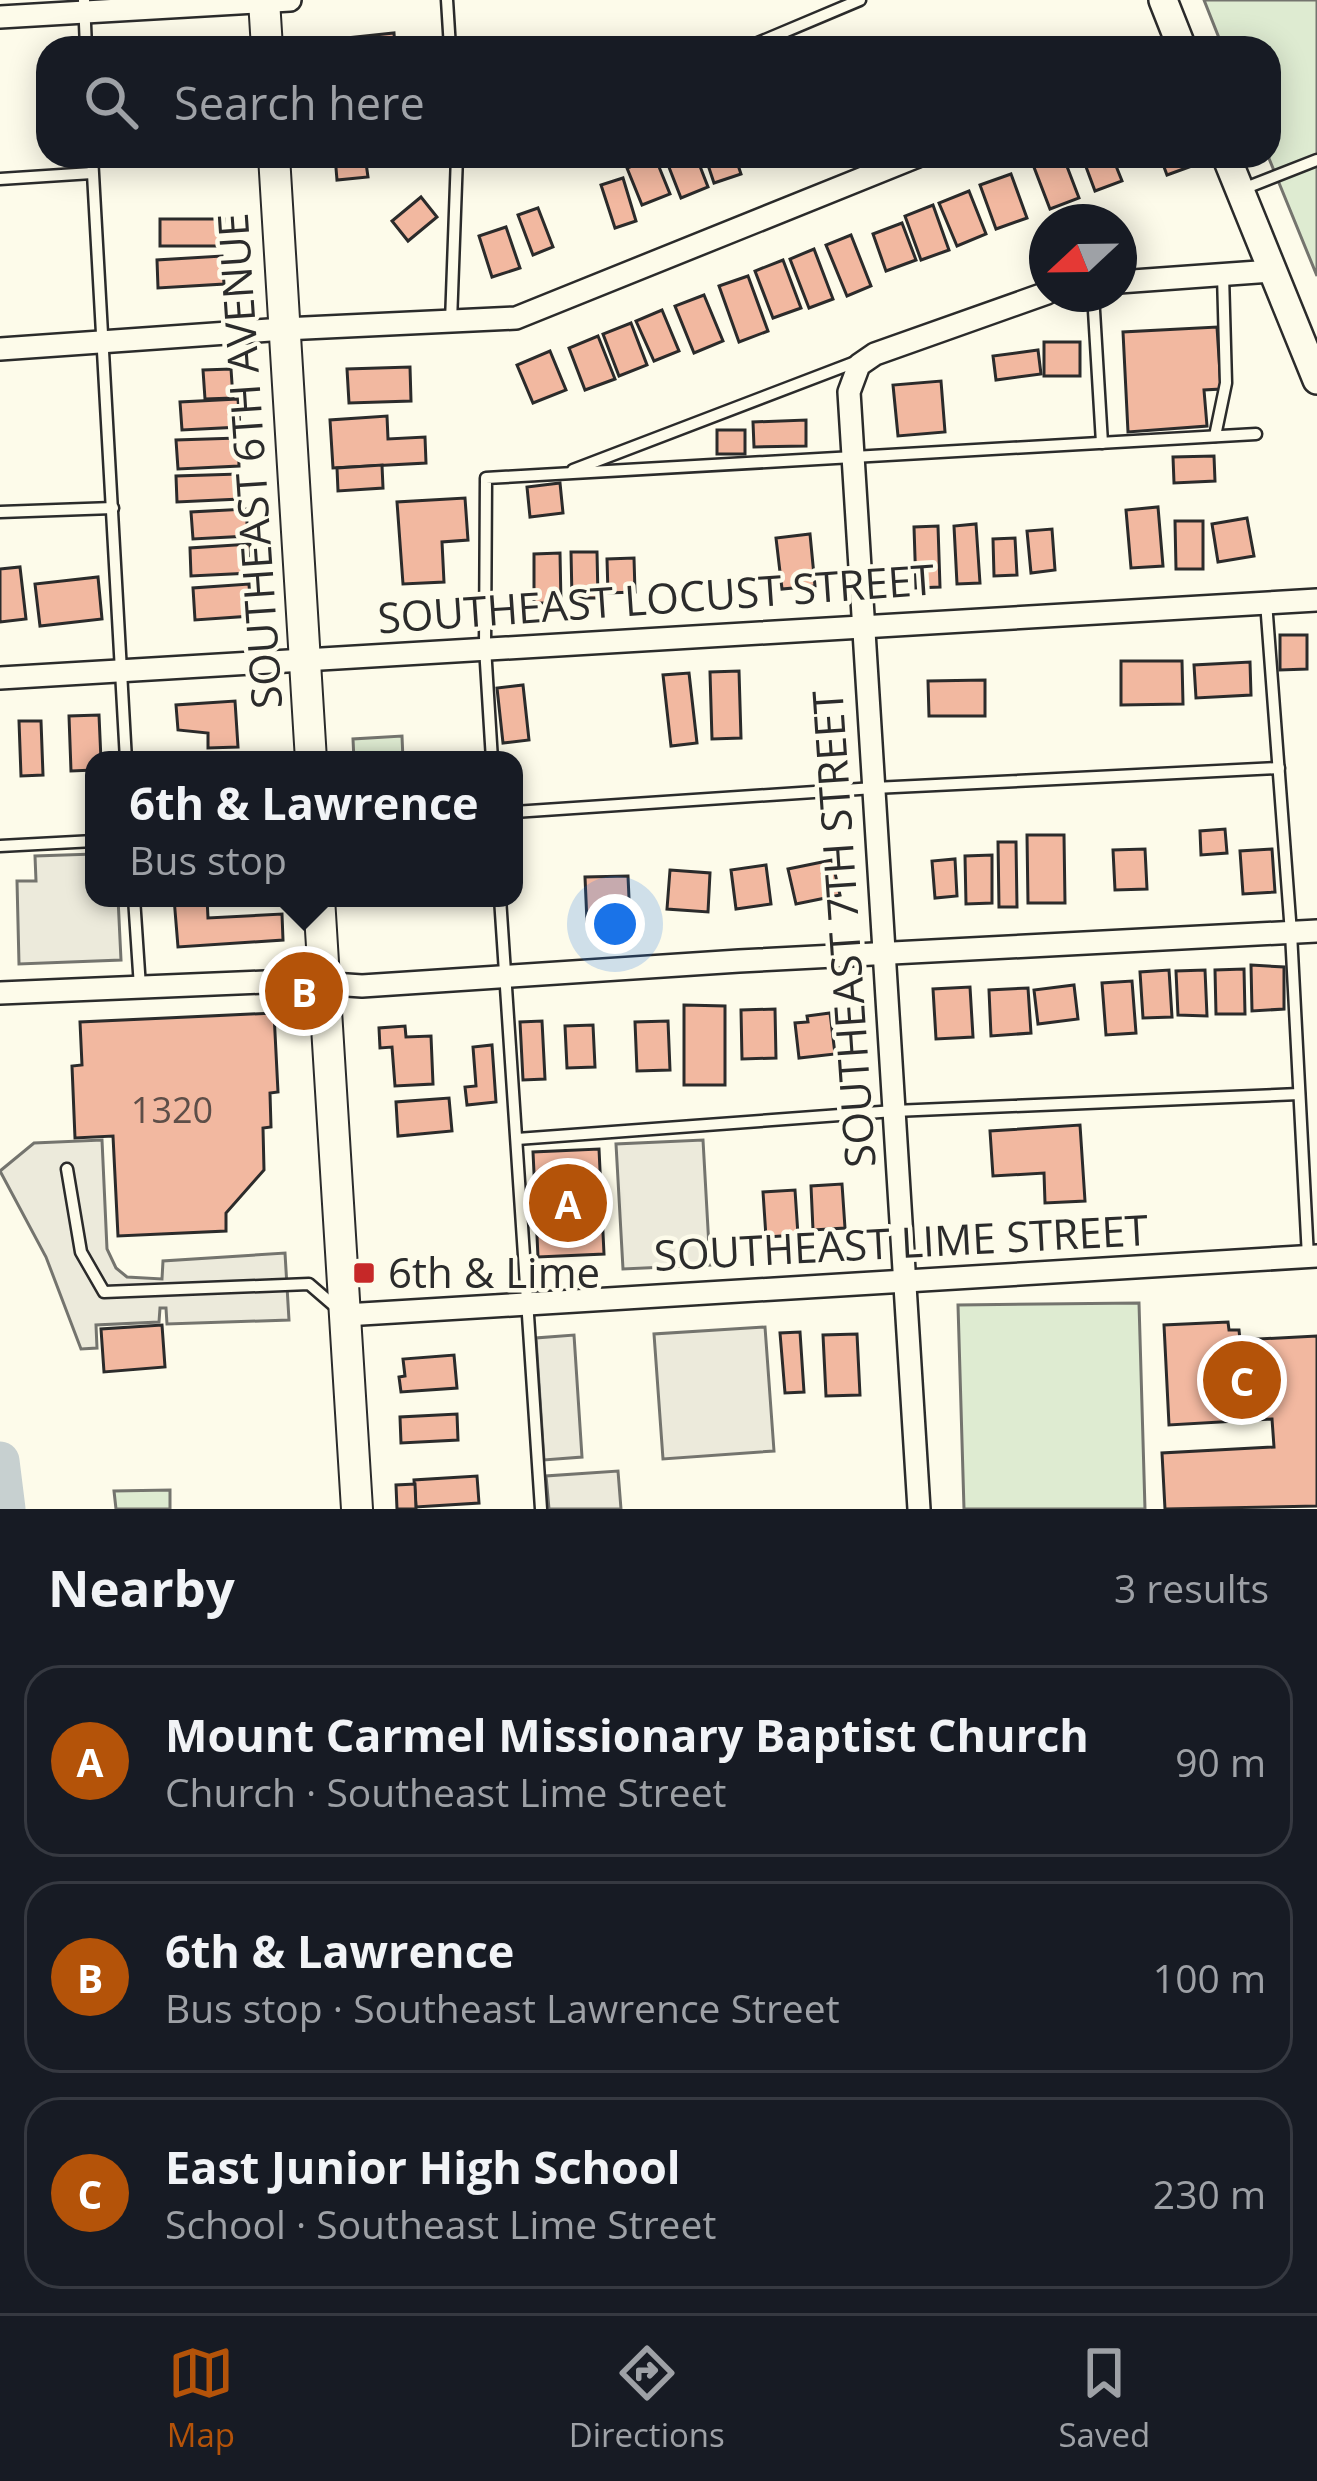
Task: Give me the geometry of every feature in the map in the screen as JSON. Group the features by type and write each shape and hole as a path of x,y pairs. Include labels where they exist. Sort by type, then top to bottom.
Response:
{"main road":[{"path":"1163,0 1177,36"},
{"path":"268,36 272,1"},
{"name":"SOUTHEAST 6TH AVENUE","path":"275,168 310,751"},
{"path":"1231,168 1317,380"},
{"path":"320,907 357,1509"}],"street":[{"path":"0,17 84,6 272,1"},
{"path":"0,349 284,329 479,323 529,315 889,168"},
{"path":"1137,281 1272,271"},
{"path":"874,354 1029,299"},
{"name":"SOUTHEAST 7TH STREET","path":"874,354 850,380 852,458 919,1509"},
{"name":"SOUTHEAST LOCUST STREET","path":"0,678 1317,600"},
{"path":"0,993 288,981 362,986 1317,931"},
{"name":"SOUTHEAST LIME STREET","path":"345,1315 1312,1256"}],"lane":[{"path":"448,0 450,36"},
{"path":"774,36 860,0"},
{"path":"84,6 85,36"},
{"path":"1240,190 1317,160"},
{"path":"92,168 125,751"},
{"path":"452,322 457,168"},
{"path":"0,179 92,173"},
{"path":"1215,436 1226,383 1222,274"},
{"path":"1094,312 1102,443"},
{"path":"564,474 874,354"},
{"path":"491,751 485,647 485,478 1256,434"},
{"path":"0,512 112,508"},
{"path":"1266,602 1312,1256"},
{"path":"523,811 1279,768"},
{"path":"0,846 85,841"},
{"path":"135,907 140,987"},
{"path":"501,907 541,1509"},
{"path":"517,1139 894,1111 1299,1094"},
{"path":"67,1169 81,1252 104,1292 308,1284 345,1315"}],"green space":[{"path":"1204,0 1317,0 1317,276 1273,168 1281,168 1281,36 1218,36"},
{"path":"402,736 403,751 354,751 353,739"},
{"path":"1139,1303 1145,1509 964,1509 958,1305"},
{"path":"170,1490 170,1509 116,1509 114,1491"}],"shaded area":[{"path":"85,854 85,907 118,907 121,960 19,964 17,881 36,881 35,856"},
{"path":"102,1140 107,1249 116,1268 127,1277 162,1279 163,1261 285,1253 289,1320 167,1324 166,1308 160,1308 159,1322 96,1325 97,1348 81,1349 46,1257 0,1171 34,1143"},
{"path":"703,1140 710,1265 623,1269 616,1144"},
{"path":"765,1327 774,1451 663,1459 654,1334"},
{"path":"574,1335 582,1457 544,1460 536,1338"},
{"path":"618,1471 621,1509 549,1509 546,1476"}],"building":[{"path":"336,168 367,168 368,177 337,180"},
{"path":"627,168 659,168 670,194 642,205"},
{"path":"669,168 701,168 708,187 681,198"},
{"path":"709,168 739,168 741,174 714,183"},
{"path":"1034,168 1068,168 1079,198 1048,204"},
{"path":"1086,168 1117,168 1122,181 1095,191"},
{"path":"1011,174 1027,218 996,229 980,185"},
{"path":"623,178 636,221 615,228 601,185"},
{"path":"969,191 986,234 957,246 939,203"},
{"path":"421,197 437,217 408,241 392,221"},
{"path":"933,205 949,250 921,260 905,216"},
{"path":"538,208 553,247 533,255 518,215"},
{"path":"160,219 224,219 225,246 160,246"},
{"path":"902,223 916,260 886,271 873,234"},
{"path":"506,227 520,268 492,277 479,236"},
{"path":"851,235 871,286 847,296 826,245"},
{"path":"814,249 833,299 809,308 790,259"},
{"path":"222,256 224,284 158,288 157,260"},
{"path":"783,260 801,308 773,318 755,271"},
{"path":"748,276 768,331 739,342 719,286"},
{"path":"704,295 723,341 694,353 675,306"},
{"path":"662,310 679,351 654,361 636,321"},
{"path":"631,323 647,365 619,376 603,334"},
{"path":"1217,327 1221,389 1204,390 1207,426 1128,432 1123,332"},
{"path":"598,336 615,379 585,390 569,348"},
{"path":"1044,342 1080,342 1080,376 1044,376"},
{"path":"1038,350 1041,374 996,380 993,356"},
{"path":"550,351 566,390 533,403 517,365"},
{"path":"410,367 411,401 349,403 347,369"},
{"path":"231,369 233,398 205,399 203,370"},
{"path":"941,381 945,432 898,436 893,385"},
{"path":"238,399 240,427 182,430 180,402"},
{"path":"387,416 388,439 425,437 426,463 333,468 330,420"},
{"path":"806,420 806,446 754,447 753,422"},
{"path":"717,430 745,430 745,454 717,454"},
{"path":"238,438 239,466 178,469 176,440"},
{"path":"1214,456 1215,481 1174,483 1173,457"},
{"path":"382,465 383,488 338,491 337,468"},
{"path":"239,474 240,499 177,502 176,476"},
{"path":"560,483 563,513 530,517 527,487"},
{"path":"465,498 468,540 442,542 444,582 403,584 397,502"},
{"path":"1158,507 1163,566 1131,568 1126,510"},
{"path":"246,509 248,536 193,539 191,512"},
{"path":"1247,518 1254,556 1218,562 1212,524"},
{"path":"1175,521 1203,521 1203,569 1176,569"},
{"path":"976,524 980,583 957,584 954,526"},
{"path":"938,526 940,587 916,588 914,527"},
{"path":"1052,529 1055,570 1031,573 1027,531"},
{"path":"810,534 815,586 782,589 776,538"},
{"path":"1015,538 1017,575 994,576 993,539"},
{"path":"250,544 251,573 191,576 190,548"},
{"path":"571,552 597,552 598,598 572,598"},
{"path":"560,553 561,603 534,603 534,554"},
{"path":"634,558 635,592 608,593 607,559"},
{"path":"20,567 26,619 0,622 0,569"},
{"path":"98,577 102,619 40,626 35,584"},
{"path":"249,584 251,616 195,620 193,588"},
{"path":"1280,635 1307,635 1307,669 1280,670"},
{"path":"1121,661 1182,661 1183,704 1121,705"},
{"path":"1250,662 1251,695 1196,698 1194,665"},
{"path":"739,671 741,738 712,739 710,672"},
{"path":"689,673 697,743 671,746 663,675"},
{"path":"985,680 985,716 929,716 928,681"},
{"path":"523,685 529,740 503,743 497,688"},
{"path":"235,701 238,747 208,748 208,733 178,730 176,705"},
{"path":"99,715 101,751 85,751 85,770 71,771 69,716"},
{"path":"19,721 41,721 43,775 21,776"},
{"path":"1225,829 1227,853 1201,855 1200,831"},
{"path":"1027,835 1064,835 1065,903 1028,903"},
{"path":"998,842 1016,842 1017,907 999,907"},
{"path":"1145,849 1147,889 1115,890 1113,850"},
{"path":"1272,849 1275,892 1243,894 1240,851"},
{"path":"992,855 992,903 966,904 965,856"},
{"path":"955,859 957,896 935,898 932,861"},
{"path":"832,860 840,895 796,904 788,869"},
{"path":"766,865 771,904 736,909 731,870"},
{"path":"670,870 710,873 708,912 667,909"},
{"path":"628,876 630,920 587,922 585,877"},
{"path":"175,907 207,907 208,918 282,914 283,940 178,947"},
{"path":"1251,965 1284,967 1284,1009 1252,1011"},
{"path":"1244,969 1245,1014 1216,1014 1215,970"},
{"path":"1169,970 1172,1017 1143,1018 1140,972"},
{"path":"1205,970 1207,1016 1178,1015 1176,971"},
{"path":"1132,981 1136,1033 1106,1035 1102,983"},
{"path":"1074,985 1078,1019 1038,1024 1034,990"},
{"path":"970,987 973,1037 936,1039 933,989"},
{"path":"1028,988 1031,1033 991,1036 989,990"},
{"path":"684,1005 725,1006 725,1085 684,1085"},
{"path":"775,1009 776,1058 742,1059 741,1010"},
{"path":"274,1013 278,1092 270,1093 271,1127 263,1128 264,1170 226,1213 226,1231 118,1236 113,1136 75,1138 72,1066 82,1065 80,1022"},
{"path":"830,1013 835,1054 799,1058 795,1023"},
{"path":"542,1021 545,1079 523,1080 520,1022"},
{"path":"668,1021 670,1070 637,1071 635,1022"},
{"path":"593,1025 595,1067 567,1068 565,1026"},
{"path":"405,1026 406,1037 431,1036 433,1084 395,1086 392,1047 380,1048 379,1028"},
{"path":"492,1045 496,1102 467,1105 465,1087 476,1086 473,1047"},
{"path":"449,1098 452,1131 398,1136 396,1102"},
{"path":"1080,1125 1085,1201 1045,1203 1044,1173 993,1176 990,1131"},
{"path":"599,1149 604,1254 538,1257 533,1152"},
{"path":"842,1184 845,1228 813,1230 811,1186"},
{"path":"795,1190 798,1235 766,1237 763,1192"},
{"path":"1228,1322 1229,1330 1239,1330 1240,1340 1317,1336 1317,1506 1165,1509 1162,1453 1274,1447 1272,1419 1169,1425 1164,1325"},
{"path":"162,1325 165,1367 104,1372 101,1329"},
{"path":"800,1332 804,1392 785,1393 780,1333"},
{"path":"857,1334 860,1395 826,1396 823,1335"},
{"path":"454,1355 457,1388 401,1392 403,1359"},
{"path":"457,1414 458,1440 401,1443 400,1417"},
{"path":"477,1476 479,1503 416,1507 414,1480"},
{"path":"415,1484 416,1509 397,1509 396,1485"}],"waterway":[{"path":"0,1461 6,1509"}],"place":[{"name":"6th & Lawrence","path":"304,991"},
{"name":"Mount Carmel Missionary Baptist Church","path":"568,1203"},
{"name":"6th & Lime","path":"364,1273"},
{"name":"East Junior High School","path":"1242,1380"}]}
